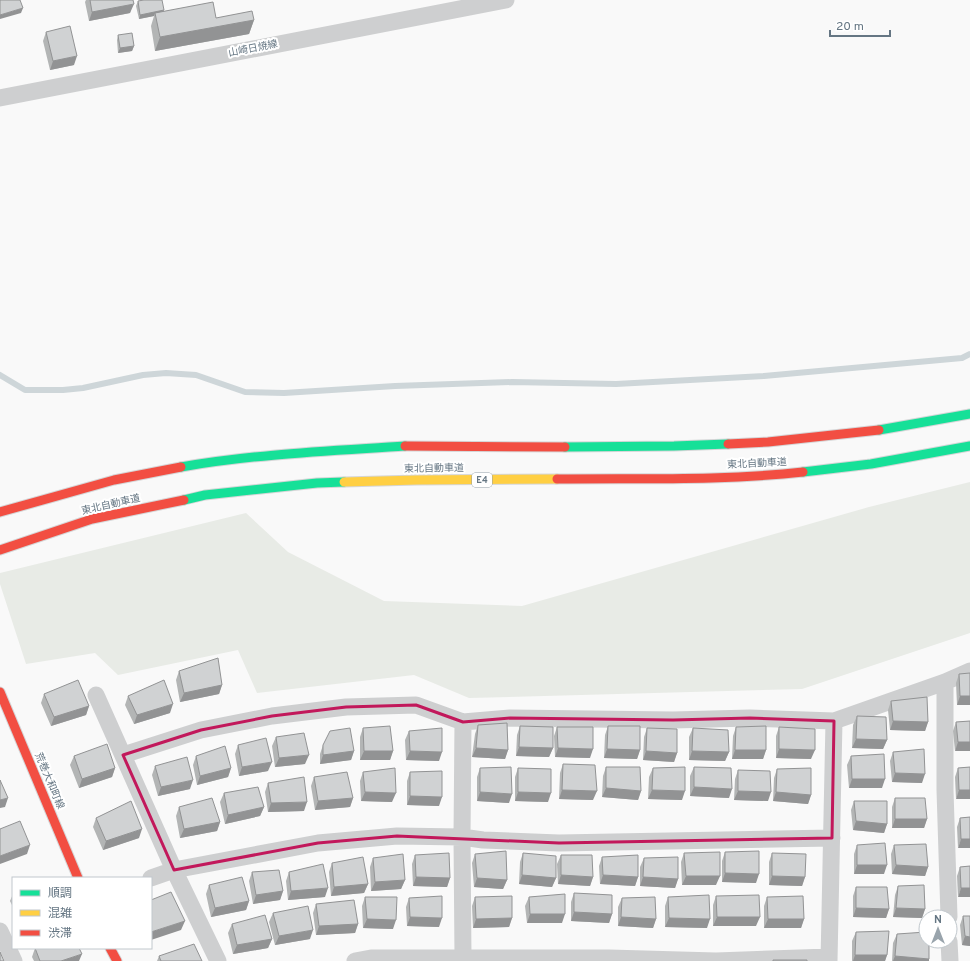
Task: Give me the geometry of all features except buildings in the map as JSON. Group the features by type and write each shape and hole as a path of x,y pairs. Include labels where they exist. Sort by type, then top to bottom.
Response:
{"main road":[{"path":"0,512 114,480 210,462 292,453 413,446 658,446 768,442 866,432 970,414"},
{"name":"東北自動車道","path":"0,550 100,518 206,495 309,484 417,480 589,480 773,475 871,464 970,446"},
{"name":"荒巻大和町線","path":"0,692 78,877"},
{"path":"111,949 117,961"}],"street":[{"name":"山崎日焼線","path":"0,98 506,0"},
{"path":"122,755 201,730 272,716 346,707 416,705 463,722 510,718 673,720 750,718 834,721 945,682 970,671"},
{"path":"945,682 945,790 948,909"},
{"path":"96,695 174,870 218,961"},
{"path":"355,961 371,958 716,961 829,959 834,721"},
{"path":"463,722 463,958"},
{"path":"152,878 174,870 318,843 397,836 462,837 483,840 559,843 832,838"},
{"path":"0,931 14,961"},
{"path":"949,949 950,961"}],"highlighted area":[{"path":"416,705 463,722 510,718 673,720 750,718 834,721 832,838 559,843 397,836 318,843 174,870 123,755 201,730 272,716 346,707"}],"shaded area":[{"path":"970,482 970,633 802,689 469,698 414,675 257,693 238,650 118,675 95,653 26,664 0,584 0,573 246,513 288,552 384,601 522,606 869,507"}],"waterway":[{"path":"0,375 25,390 63,390 83,388 143,375 166,373 196,375 245,392 284,393 395,386 512,382 616,384 764,376 962,358 970,354"}],"traffic: fast":[{"path":"879,430 970,414"},
{"path":"565,447 728,444"},
{"path":"181,467 265,456 405,446"},
{"path":"803,472 871,464 970,446"},
{"path":"184,500 205,495 317,483 344,482"}],"traffic: slow":[{"path":"344,482 557,479"}],"traffic: jam":[{"path":"728,444 768,442 879,430"},
{"path":"405,446 565,447"},
{"path":"0,512 114,480 181,467"},
{"path":"557,479 711,478 803,472"},
{"path":"0,550 92,519 184,500"},
{"path":"0,692 78,877"},
{"path":"111,949 117,961"}]}
